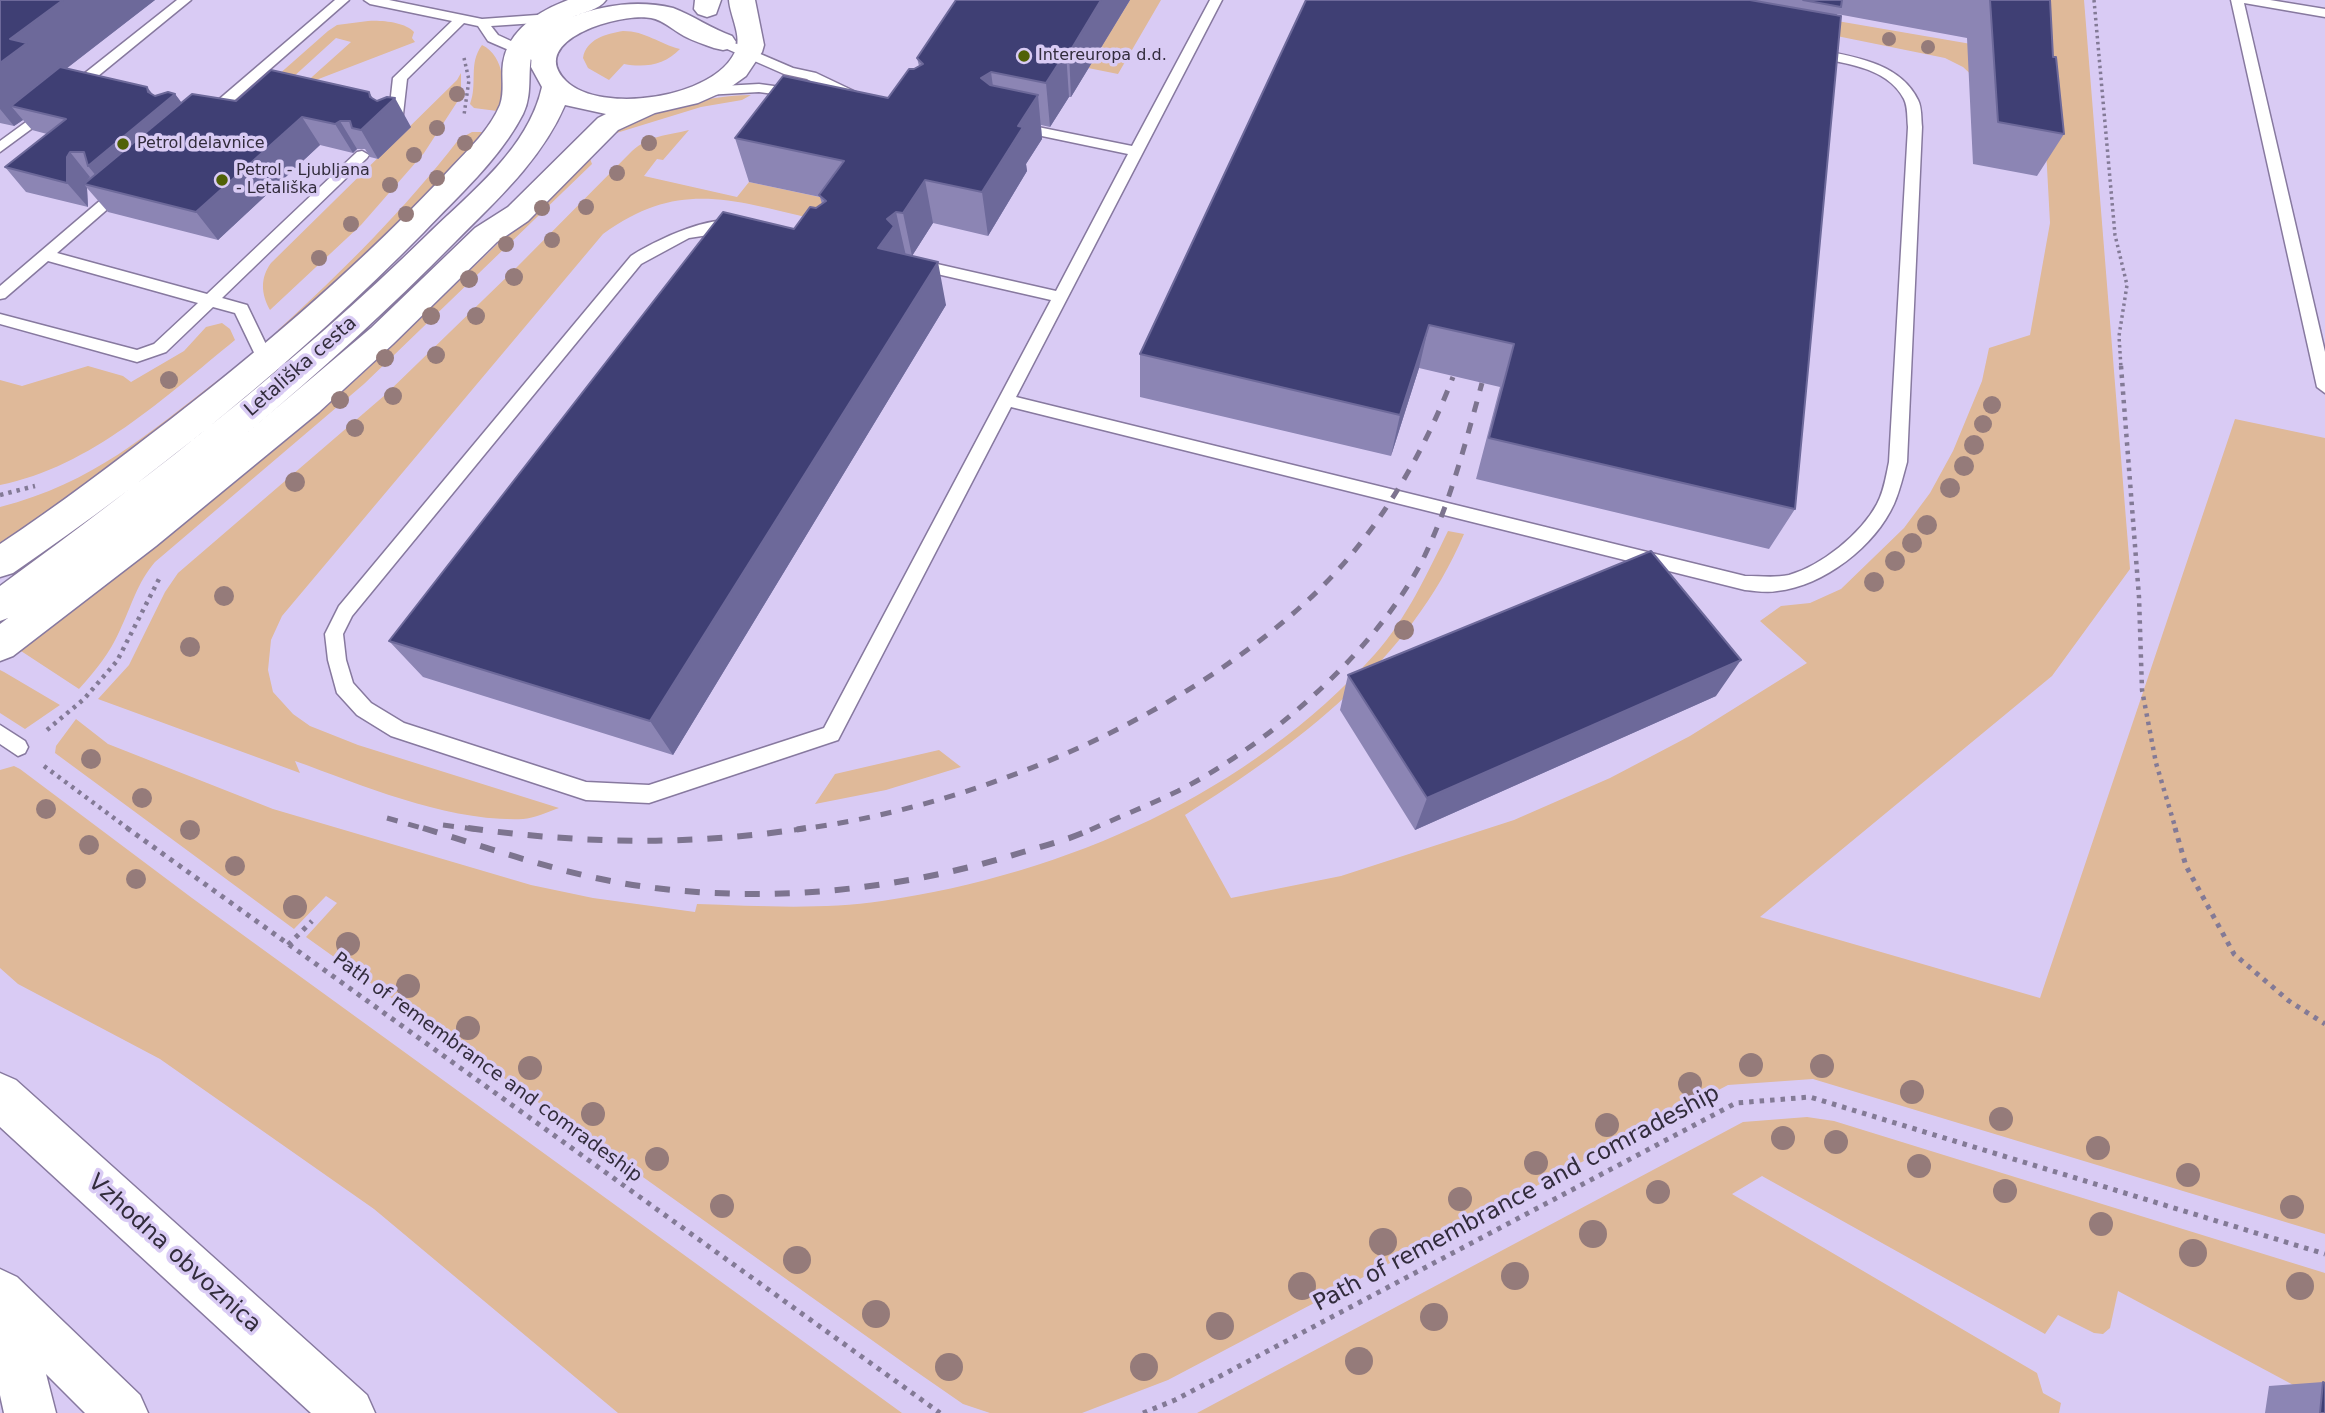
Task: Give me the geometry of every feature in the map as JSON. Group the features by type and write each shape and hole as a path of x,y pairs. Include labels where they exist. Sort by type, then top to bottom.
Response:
{"main road":[{"name":"Letališka cesta","path":"0,606 100,532 270,396 441,239 530,143 552,105 532,32 551,18 593,0"},
{"path":"742,0 750,33 749,52"},
{"path":"701,3 718,22 723,42"},
{"name":"Letališka cesta","path":"218,401 342,296 458,178 503,124 516,96 540,66 550,44 581,21 643,4 723,42 708,64 688,78 629,94 600,107 500,209 486,235"},
{"name":"Letališka cesta","path":"0,645 153,528 307,403 382,336 486,235 518,214 587,142 608,124 648,106 701,91 728,76 749,52"},
{"name":"Letališka cesta","path":"540,66 580,101 600,107 648,106"},
{"path":"100,532 218,401"},
{"path":"0,563 96,496 218,401"},
{"name":"Vzhodna obvoznica","path":"0,1096 349,1413"},
{"path":"8,1302 30,1413"},
{"path":"8,1302 122,1413"}],"lane":[{"path":"0,148 185,0"},
{"path":"199,124 343,0"},
{"path":"370,0 403,3 482,23"},
{"path":"755,227 724,226 689,233 658,244 636,260 345,611 334,634 337,660 344,687 364,709 398,730 586,791 649,794 831,734 1216,0"},
{"path":"2237,0 2325,387"},
{"path":"2247,0 2325,13"},
{"name":"Letališka cesta","path":"540,66 493,38 482,23 551,18"},
{"path":"395,123 400,78 461,19"},
{"path":"723,42 789,71 811,76 836,90 866,96"},
{"path":"1006,400 1745,583 1779,584 1802,579 1828,565 1883,511 1895,474 1898,462 1915,127 1912,101 1900,86 1883,73 1869,65 1793,49"},
{"path":"701,91 759,88 804,94 836,90"},
{"path":"200,104 238,90"},
{"path":"1009,125 1136,151"},
{"path":"0,319 137,356 160,348 362,155"},
{"path":"0,294 99,202 129,183"},
{"path":"45,255 241,309 266,361"},
{"path":"907,263 1060,298"},
{"path":"0,733 18,747"}],"path":[{"path":"2094,0 2115,235 2126,269 2129,295 2119,336 2139,597 2142,690 2156,763 2186,866 2234,954 2289,1001 2325,1024"},
{"path":"464,54 469,80 464,116"},
{"path":"18,747 50,728 108,671"},
{"name":"Path of remembrance and comradeship","path":"18,747 204,887 940,1413"},
{"path":"288,945 312,921"},
{"name":"Path of remembrance and comradeship","path":"1143,1413 1188,1393 1736,1103 1810,1097 1830,1102 2325,1254"}],"shaded area":[{"path":"1130,0 1161,0 1118,74 1088,68"},
{"path":"1715,0 2041,56 2040,0 2084,0 2130,569 2052,676 1760,917 2040,998 2235,419 2325,438 2325,1234 1813,1079 1728,1085 1168,1380 1082,1413 990,1413 963,1404 911,1368 306,937 337,903 326,896 294,929 55,753 56,746 76,719 108,744 273,809 531,885 593,898 695,912 697,904 813,906 882,901 1019,871 1086,848 1150,820 1212,787 1271,748 1325,704 1375,654 1407,611 1448,531 1464,534 1441,580 1414,622 1382,660 1347,696 1309,728 1269,759 1185,815 1231,898 1341,876 1514,820 1610,778 1690,736 1807,663 1760,621 1781,606 1810,603 1841,589 1904,528 1930,493 1953,451 1982,381 1989,348 2030,335 2050,223 2043,94 1978,81 1963,67 1945,58 1822,33"},
{"path":"386,21 405,26 414,32 412,38 415,42 303,85 351,42 336,38 291,79 277,76 337,25"},
{"path":"623,31 639,33 680,49 668,59 654,64 624,64 609,80 588,68 583,58 592,42"},
{"path":"482,45 495,57 502,75 502,94 497,111 474,108 470,104 475,59"},
{"path":"461,73 461,96 424,153 361,225 270,310 263,286 271,263 457,80"},
{"path":"751,95 742,100 701,107 610,135 641,119 678,106 715,98"},
{"path":"689,130 663,160 657,159 644,176 737,197 749,182 829,199 814,219 731,201 681,200 656,206 630,217 603,234 282,616 271,640 268,670 273,692 293,714 310,726 358,745 559,808 523,819 465,815 436,809 295,761 300,773 98,699 129,665 165,592 178,573 385,395 632,151 652,139"},
{"path":"472,132 483,132 409,217 279,333 278,330 395,215 459,139"},
{"path":"589,156 592,164 364,384 155,562 139,586 112,646 79,689 21,651 165,540 358,378"},
{"path":"222,323 230,329 235,340 154,406 96,446 65,463 0,485 0,380 22,386 88,366 123,376 131,382 184,351 206,327"},
{"path":"222,377 209,392 32,524 0,544 0,507 64,485 92,470 144,437"},
{"path":"0,670 60,705 25,729 0,713"},
{"path":"939,750 961,767 886,790 815,804 835,774"},
{"path":"14,766 902,1413 618,1413 374,1209 160,1059 18,984 0,968 0,770"},
{"path":"1807,1117 1834,1121 2325,1273 2325,1402 2118,1291 2110,1328 2103,1334 2094,1333 2058,1315 2045,1334 1762,1176 1732,1194 2037,1373 2043,1393 2061,1403 2059,1413 1197,1413 1743,1122"}],"building":[{"path":"0,0 63,0 10,39 27,43 0,63"},
{"path":"956,0 1101,0 1069,53 1066,52 1046,83 991,72 981,78 990,85 1038,95 1018,126 1023,127 982,192 925,180 903,213 896,212 887,219 894,226 878,248 938,262 650,721 389,641 723,212 794,229 810,207 816,208 826,201 819,195 844,161 735,138 783,76 888,98 909,69 923,64 917,58"},
{"path":"1306,0 1750,0 1841,16 1795,509 1489,438 1514,344 1429,325 1400,415 1140,354"},
{"path":"1803,0 1842,0 1841,7"},
{"path":"1990,0 2050,0 2053,57 2056,57 2064,134 1998,122"},
{"path":"60,67 147,87 148,92 155,96 168,92 175,94 88,166 84,152 70,152 67,157 67,183 5,167 66,119 11,106"},
{"path":"271,70 369,92 370,97 377,101 387,97 395,98 361,130 352,128 350,121 335,124 302,117 196,212 84,184 192,94 236,101"},
{"path":"1651,551 1741,660 1427,798 1348,675"},
{"path":"2323,1382 2325,1413 2320,1413"}],"railway":[{"path":"794,830 862,819 930,802 999,780 1067,753 1132,722 1195,686 1253,646 1306,602 1353,553 1374,526 1410,469 1453,377"},
{"path":"1090,830 1178,791 1249,748 1319,691 1351,659 1405,590 1425,555 1450,492 1482,383"},
{"path":"387,818 429,830"},
{"path":"443,825 482,830"},
{"path":"423,828 538,863 625,884 748,894 841,890 887,884 978,865 1094,828"},
{"path":"468,828 553,837 637,841 722,838 806,828"}],"place":[{"name":"Intereuropa d.d.","path":"1024,56"},
{"name":"Petrol delavnice","path":"123,144"},
{"name":"Petrol - Ljubljana - Letališka","path":"222,180"}]}
